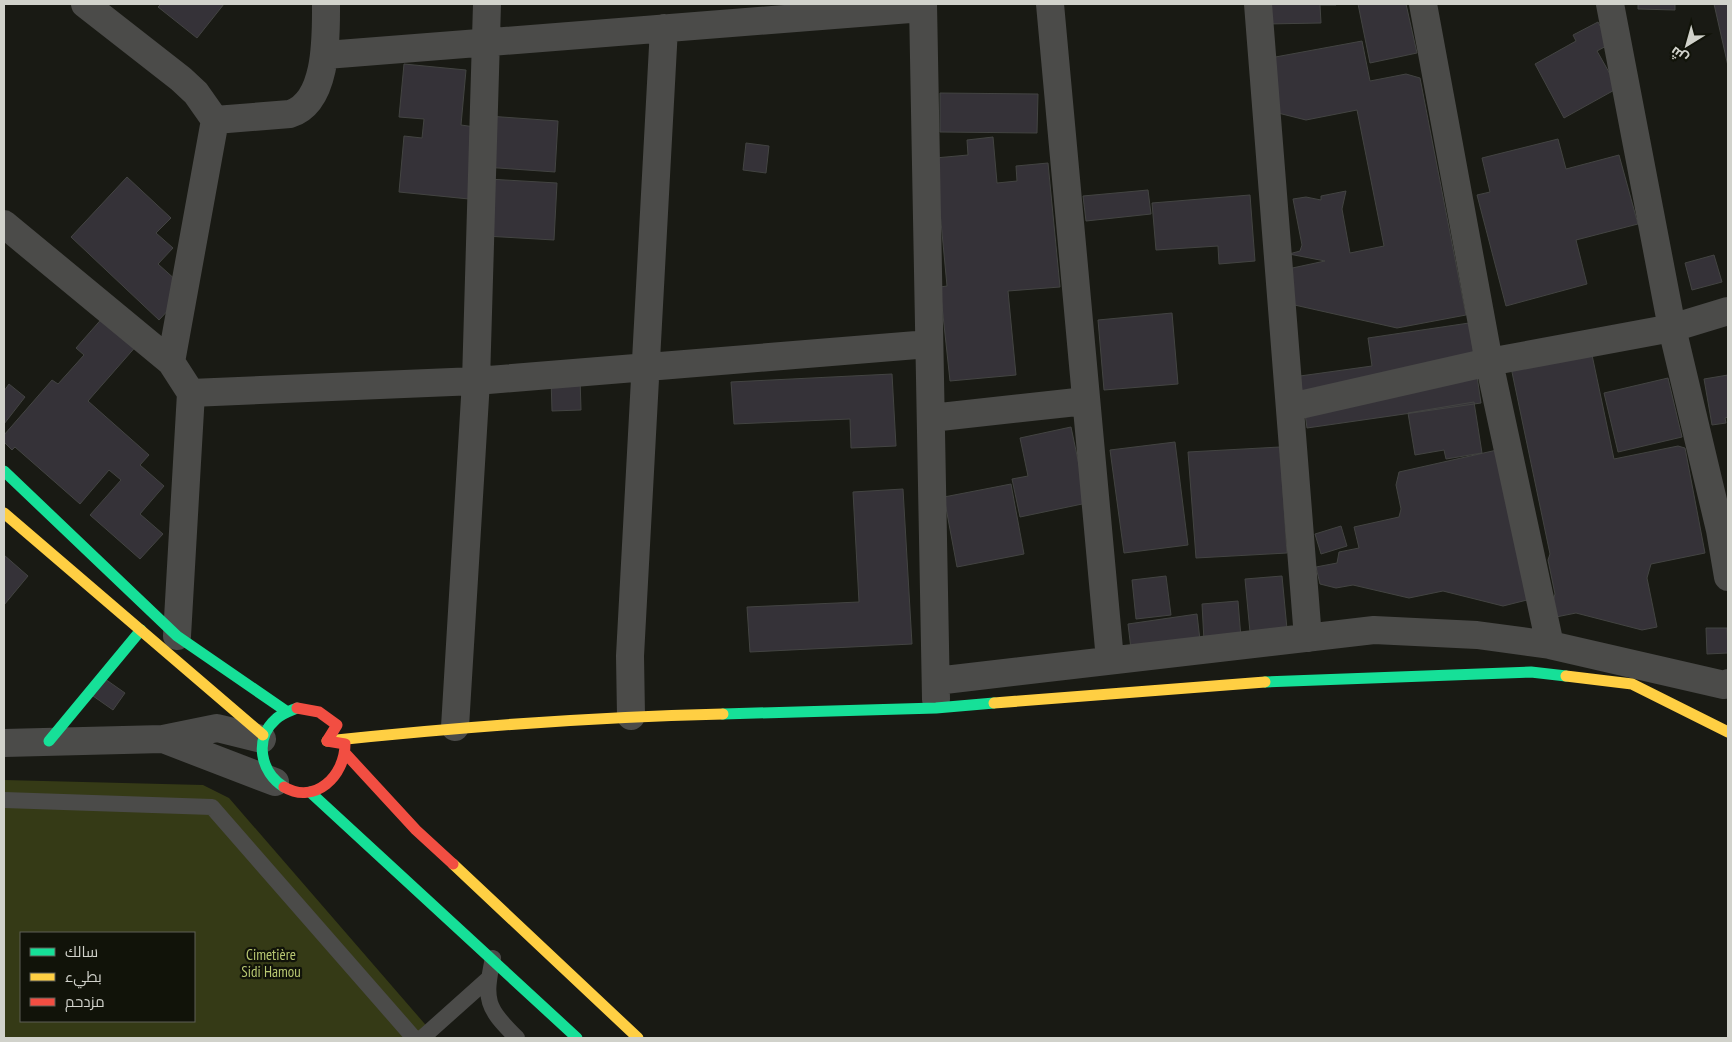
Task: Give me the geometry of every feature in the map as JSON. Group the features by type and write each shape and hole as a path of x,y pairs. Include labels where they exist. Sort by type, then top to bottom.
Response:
{"street":[{"path":"85,4 181,79 196,93 216,120 171,362"},
{"path":"216,120 298,112 307,102 318,81 326,55 326,4"},
{"path":"455,727 476,381 484,42 487,4"},
{"path":"1050,4 1110,660"},
{"path":"1258,4 1308,638"},
{"path":"1423,4 1489,362 1550,645"},
{"path":"1610,4 1672,328 1720,530 1728,577"},
{"path":"326,55 923,6 936,708"},
{"path":"630,716 630,656 664,28"},
{"path":"4,224 171,362 191,393 177,636"},
{"path":"1291,407 1489,362 1672,328 1728,311"},
{"path":"191,393 476,381 929,344"},
{"path":"931,418 1086,402"},
{"path":"4,471 177,636 286,711"},
{"path":"4,513 262,737"},
{"path":"50,741 141,630"},
{"path":"936,680 1374,630 1477,635 1550,645 1724,685 1728,683"},
{"path":"327,741 455,727 630,716 936,708 1290,680 1531,672 1632,684 1728,732"},
{"path":"275,782 262,762 260,751 262,737 268,725 286,711 308,708 329,717 337,725 327,741"},
{"path":"4,743 163,739 217,728 262,737"},
{"path":"163,739 275,782 291,791 310,792 321,788 334,779 343,764 345,744 327,741"},
{"path":"345,754 416,830 638,1038"},
{"path":"310,792 400,876 493,958 577,1038"}],"lane":[{"path":"4,800 212,806 414,1038"},
{"path":"493,958 487,994 494,1015 517,1038"},
{"path":"422,1038 488,979"}],"green space":[{"name":"Cimetière Sidi Hamou","path":"4,780 203,785 229,798 437,1038 4,1038"}],"building":[{"path":"161,4 224,4 197,38 158,7"},
{"path":"1267,4 1336,5 1320,5 1321,23 1267,24"},
{"path":"1358,4 1406,4 1417,53 1370,63"},
{"path":"1638,4 1675,4 1675,10 1638,9"},
{"path":"1714,4 1728,4 1728,66"},
{"path":"1598,22 1610,44 1597,51 1618,88 1564,118 1535,64 1576,41 1573,35"},
{"path":"1362,41 1370,81 1406,74 1420,78 1466,315 1397,328 1290,304 1283,270 1325,261 1289,254 1300,251 1302,245 1293,199 1306,197 1321,200 1321,196 1346,191 1342,209 1350,253 1384,246 1357,110 1306,120 1274,112 1270,58"},
{"path":"404,64 466,70 461,125 475,127 469,199 399,192 404,136 422,138 424,119 399,117"},
{"path":"940,93 1038,94 1037,133 940,132"},
{"path":"488,116 558,121 555,172 484,167"},
{"path":"993,137 997,183 1017,181 1016,166 1048,163 1060,287 1008,291 1016,375 950,381 940,287 947,286 935,158 968,155 967,140"},
{"path":"1558,139 1566,169 1619,155 1638,224 1576,240 1587,284 1506,306 1477,195 1490,192 1482,158"},
{"path":"746,143 769,146 766,173 743,170"},
{"path":"127,177 171,218 156,233 173,248 158,264 187,290 159,320 71,237"},
{"path":"488,179 557,183 554,240 485,236"},
{"path":"1148,190 1151,214 1086,221 1083,196"},
{"path":"1250,195 1255,261 1219,264 1218,246 1156,250 1152,203"},
{"path":"1714,255 1722,282 1692,290 1685,263"},
{"path":"1172,313 1178,384 1104,390 1098,320"},
{"path":"105,315 138,344 88,401 149,455 140,465 164,486 140,514 163,534 140,559 90,515 121,480 109,470 80,504 15,447 12,450 4,442 4,435 52,380 58,384 84,355 76,348"},
{"path":"1469,323 1481,403 1307,428 1300,376 1372,366 1368,338"},
{"path":"1588,336 1614,459 1678,446 1685,448 1705,553 1651,564 1647,578 1657,627 1642,630 1576,613 1556,617 1553,601 1555,594 1548,560 1550,554 1508,353"},
{"path":"892,374 896,446 851,448 850,419 734,424 731,382"},
{"path":"1728,375 1728,417 1725,418 1726,423 1712,425 1704,379"},
{"path":"551,378 580,378 581,410 552,411"},
{"path":"1668,378 1682,437 1618,452 1604,393"},
{"path":"9,384 25,397 4,424 4,391"},
{"path":"1474,402 1482,453 1446,459 1444,450 1415,455 1408,413"},
{"path":"1071,427 1087,503 1020,517 1012,479 1028,476 1020,438"},
{"path":"1175,442 1188,545 1124,553 1110,450"},
{"path":"1280,447 1287,553 1196,558 1188,452"},
{"path":"1497,450 1527,600 1503,606 1443,591 1409,598 1353,585 1336,588 1320,584 1316,567 1337,563 1339,552 1359,548 1354,527 1399,517 1401,509 1396,485 1399,472"},
{"path":"1011,484 1024,554 957,567 944,497"},
{"path":"903,489 912,644 750,652 747,607 859,602 853,492"},
{"path":"1341,526 1347,546 1321,554 1315,534"},
{"path":"4,555 28,576 4,605"},
{"path":"1166,576 1171,615 1136,619 1132,580"},
{"path":"1282,576 1287,629 1250,632 1245,579"},
{"path":"1238,601 1241,638 1204,641 1202,604"},
{"path":"1197,614 1200,640 1131,649 1128,624"},
{"path":"1706,628 1727,628 1728,653 1707,654"},
{"path":"105,679 125,693 113,710 93,696"}],"traffic: fast":[{"path":"4,471 177,636 286,711"},
{"path":"49,741 141,630"},
{"path":"1265,682 1531,672 1566,676"},
{"path":"723,714 936,708 994,703"},
{"path":"284,787 276,781 265,765 262,746 264,736 276,719 297,708"},
{"path":"310,792 577,1038"}],"traffic: slow":[{"path":"4,513 263,735"},
{"path":"1566,676 1632,684 1728,732"},
{"path":"994,703 1265,682"},
{"path":"327,741 525,723 723,714"},
{"path":"453,864 638,1038"}],"traffic: jam":[{"path":"284,787 296,792 317,790 334,776 344,756 345,744 327,741 337,725 319,712 297,708"},
{"path":"345,753 416,830 453,864"}]}
